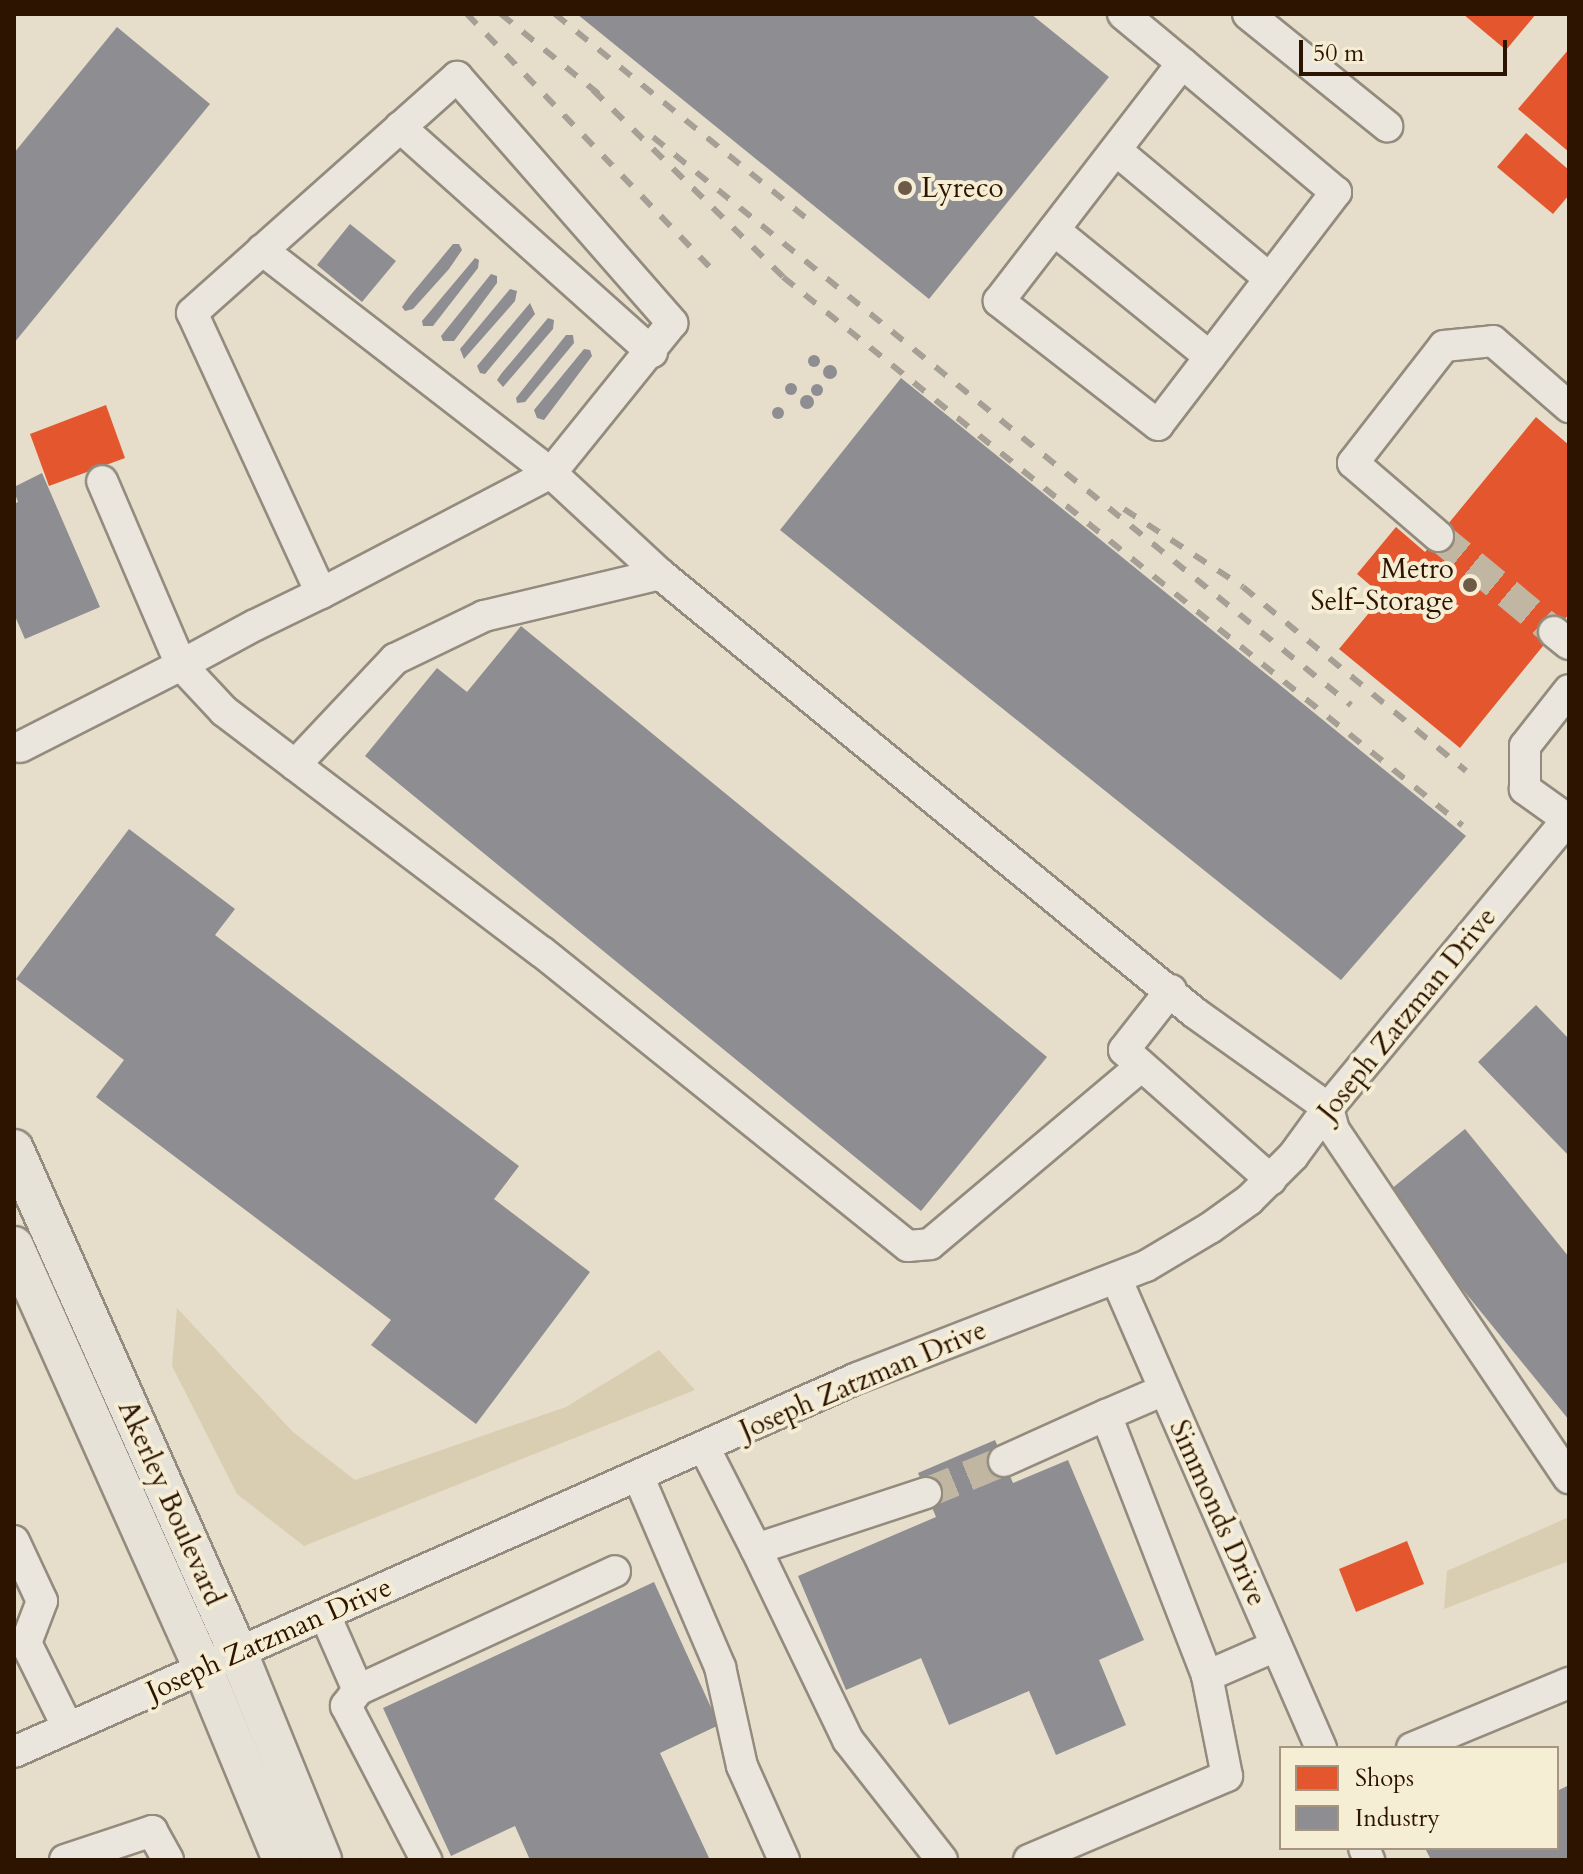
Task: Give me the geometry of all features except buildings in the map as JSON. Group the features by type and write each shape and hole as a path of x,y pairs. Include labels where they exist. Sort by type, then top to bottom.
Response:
{"main road":[{"name":"Akerley Boulevard","path":"14,1149 238,1653 322,1860"},
{"name":"Akerley Boulevard","path":"14,1246 203,1668 282,1860"}],"street":[{"path":"1123,14 1154,24 1182,63 1336,192 1158,425 999,301 1182,63"},
{"path":"1248,14 1387,126"},
{"path":"16,744 181,665 321,593 551,473 652,352 672,323 457,77 192,313 321,593"},
{"path":"400,127 652,352"},
{"path":"1117,151 1269,278"},
{"path":"1054,230 1210,357"},
{"path":"262,250 551,473 660,574 1171,990 1195,1013 1328,1108 1334,1130 1569,1478"},
{"path":"1438,536 1353,463 1444,346 1493,341 1569,407"},
{"path":"102,481 181,665 224,711 542,952 908,1246 930,1244 1140,1067"},
{"path":"295,765 395,659 484,616 660,574"},
{"path":"1568,818 1525,789 1525,746 1569,690"},
{"name":"Joseph Zatzman Drive","path":"14,1752 639,1478 857,1378 1146,1266 1223,1220 1271,1180 1568,818"},
{"path":"1171,990 1124,1050 1271,1180"},
{"name":"Simmonds Drive","path":"1116,1278 1320,1746"},
{"path":"1004,1461 1164,1390"},
{"path":"1029,1860 1227,1776 1207,1676 1106,1415"},
{"path":"704,1447 848,1740 942,1860"},
{"path":"639,1478 720,1667 742,1766 784,1860"},
{"path":"756,1549 926,1493"},
{"path":"14,1541 42,1601 20,1645 68,1728"},
{"path":"426,1860 346,1706 358,1690 615,1571"},
{"path":"325,1615 358,1690"},
{"path":"1207,1676 1276,1646"},
{"path":"1417,1746 1569,1683"},
{"path":"65,1860 152,1831 168,1860"}],"shaded area":[{"path":"177,1308 293,1432 355,1480 566,1407 659,1350 695,1390 304,1546 237,1494 172,1366"},
{"path":"1569,1517 1569,1561 1444,1609 1447,1571"}],"tunnel":[{"path":"1438,536 1554,632"},
{"path":"926,1493 1004,1461"}],"railway":[{"path":"467,14 714,272"},
{"path":"501,14 600,95"},
{"path":"555,14 806,218"},
{"path":"593,90 783,277 1462,825"},
{"path":"653,137 1351,705"},
{"path":"1124,509 1243,587 1466,771"}],"place":[{"name":"Lyreco","path":"905,188"},
{"name":"Metro Self-Storage","path":"1470,585"}]}
